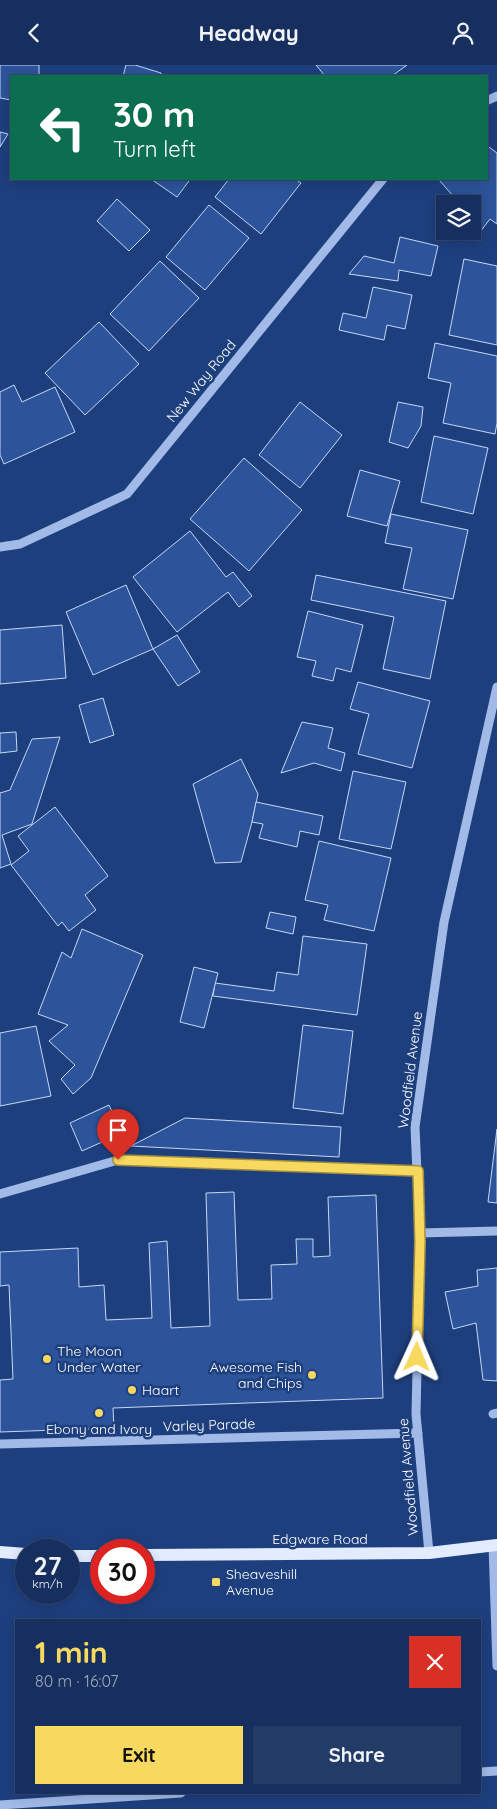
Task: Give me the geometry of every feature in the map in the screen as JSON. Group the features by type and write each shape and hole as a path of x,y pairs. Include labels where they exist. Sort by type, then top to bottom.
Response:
{"main road":[{"name":"Edgware Road","path":"155,1555 429,1553 495,1545"},
{"path":"0,1552 15,1553"}],"street":[{"name":"New Way Road","path":"0,547 20,544 127,494 382,180"},
{"name":"Woodfield Avenue","path":"429,1553 416,1414 420,1233 415,1127 444,922 497,687"},
{"path":"0,1195 118,1160 418,1171"},
{"path":"420,1233 497,1231"},
{"name":"Varley Parade","path":"0,1445 418,1433"},
{"path":"495,1545 497,1666"},
{"path":"481,1772 497,1771"},
{"path":"0,1805 166,1794"}],"building":[{"path":"0,65 39,65 39,75 10,75 10,100 0,98"},
{"path":"126,65 135,65 161,73 160,75 123,75"},
{"path":"316,65 407,65 393,75 324,75"},
{"path":"0,132 8,134 0,147"},
{"path":"489,147 497,153 497,224 490,219 481,231 481,195 452,195 439,180 488,180"},
{"path":"152,180 189,181 177,197"},
{"path":"228,180 296,180 301,183 261,234 215,197"},
{"path":"117,199 150,230 129,251 97,221"},
{"path":"209,205 249,238 205,290 166,257"},
{"path":"400,237 438,246 431,276 399,270 398,281 349,274 364,256 394,263"},
{"path":"464,259 497,266 497,345 449,335"},
{"path":"160,261 199,298 149,351 110,314"},
{"path":"373,287 412,295 405,329 387,325 384,340 339,330 343,313 366,318"},
{"path":"99,322 139,364 85,415 45,373"},
{"path":"435,343 497,356 497,423 495,434 443,423 451,383 428,378"},
{"path":"14,385 22,402 55,387 75,432 4,464 0,455 0,392"},
{"path":"300,402 342,435 300,488 259,455"},
{"path":"398,402 423,407 421,426 408,448 389,442"},
{"path":"434,436 488,448 473,514 421,502"},
{"path":"244,458 302,510 249,571 190,519"},
{"path":"360,470 400,481 387,526 347,516"},
{"path":"391,514 468,530 453,599 403,589 412,548 385,543"},
{"path":"190,531 226,577 233,572 252,596 239,607 228,592 177,632 133,577"},
{"path":"316,575 446,601 430,679 383,669 394,617 311,600"},
{"path":"126,585 153,649 93,675 66,612"},
{"path":"308,611 363,625 351,672 336,668 333,681 312,676 316,661 297,657"},
{"path":"62,625 66,678 0,684 0,630"},
{"path":"177,635 200,672 178,686 153,649"},
{"path":"358,682 430,701 412,768 358,754 369,714 350,709"},
{"path":"103,698 114,735 90,743 79,705"},
{"path":"302,722 333,728 328,748 345,753 341,771 314,763 281,773"},
{"path":"16,732 17,751 0,753 0,733"},
{"path":"60,737 32,824 2,835 11,864 0,868 0,793 10,790 32,739"},
{"path":"241,759 258,794 252,822 241,862 215,863 193,784"},
{"path":"353,771 406,782 391,849 339,839"},
{"path":"256,802 323,816 319,835 300,831 297,847 259,838 263,824 252,822"},
{"path":"55,807 108,876 85,895 96,910 69,931 62,922 58,926 11,865 29,851 18,836"},
{"path":"319,841 391,858 374,931 324,920 328,905 305,900"},
{"path":"270,912 296,917 293,934 266,928"},
{"path":"82,929 143,955 91,1078 73,1094 61,1079 75,1065 49,1041 68,1025 38,1014 62,952 71,958"},
{"path":"303,936 367,944 357,1015 213,996 215,983 274,991 277,972 298,975"},
{"path":"194,967 218,973 204,1028 180,1022"},
{"path":"303,1025 353,1031 343,1114 293,1108"},
{"path":"36,1026 51,1096 0,1106 0,1033"},
{"path":"109,1105 122,1133 82,1151 70,1123"},
{"path":"185,1118 341,1127 339,1157 131,1146"},
{"path":"497,1129 497,1203 488,1202"},
{"path":"234,1192 238,1300 272,1299 271,1265 297,1264 296,1239 313,1239 313,1257 330,1256 328,1197 376,1195 383,1398 113,1408 114,1428 0,1432 0,1380 13,1379 9,1285 0,1286 0,1252 78,1248 79,1287 104,1285 106,1320 152,1318 149,1243 167,1241 171,1328 210,1326 206,1193"},
{"path":"497,1268 497,1381 483,1380 476,1323 453,1329 445,1292 478,1286 477,1270"}],"place":[{"name":"The Moon Under Water","path":"47,1359"},
{"name":"Awesome Fish and Chips","path":"312,1375"},
{"name":"Haart","path":"132,1390"},
{"name":"Ebony and Ivory","path":"99,1413"},
{"name":"Sheaveshill Avenue","path":"216,1582"}],"route":[{"path":"118,1160 418,1171 420,1242 417,1357"}]}
